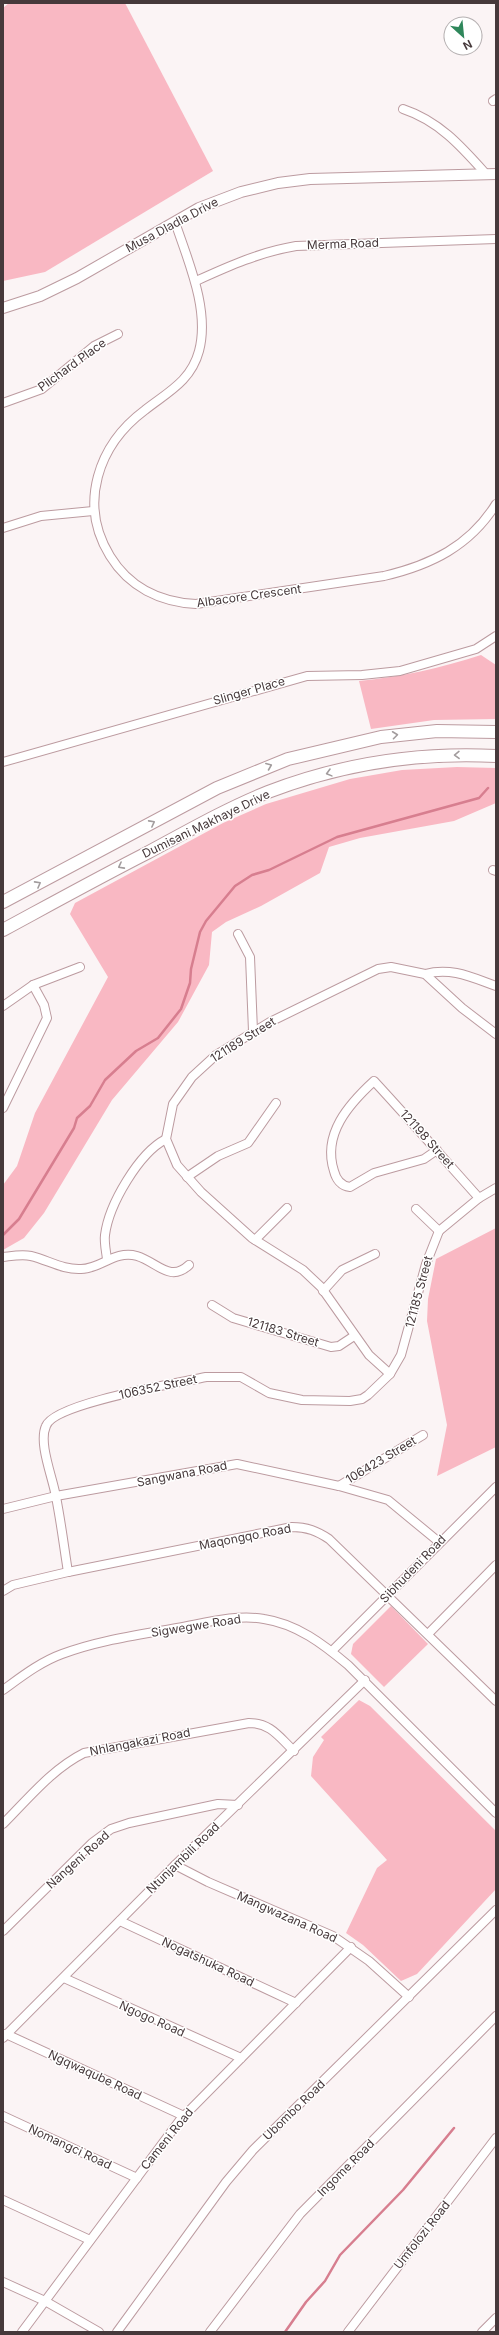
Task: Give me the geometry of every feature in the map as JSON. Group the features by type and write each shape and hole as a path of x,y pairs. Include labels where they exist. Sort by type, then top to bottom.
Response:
{"main road":[{"name":"Dumisani Makhaye Drive","path":"3,902 217,788 288,759 381,737 437,731 496,732"},
{"name":"Dumisani Makhaye Drive","path":"3,930 196,826 255,798 290,784 335,771 398,759 440,756 496,756"}],"street":[{"path":"403,109 421,115 453,138 491,174"},
{"name":"Musa Dladla Drive","path":"3,308 40,296 77,278 175,222 220,199 278,183 310,180 491,174"},
{"name":"Albacore Crescent","path":"175,222 196,281 202,337 192,370 172,391 144,410 125,427 112,445 101,465 93,511 103,546 123,574 138,587 150,593 180,603 196,604 384,576 408,570 436,560 456,548 475,532 496,504"},
{"name":"Merma Road","path":"196,281 254,256 296,246 496,239"},
{"name":"Pilchard Place","path":"3,403 42,389 94,346 118,334"},
{"path":"3,528 41,516 93,511"},
{"name":"Slinger Place","path":"3,762 307,676 362,675 400,671 476,649 496,636"},
{"path":"238,934 250,958 253,1031"},
{"path":"3,1006 33,985 80,967"},
{"name":"121189 Street","path":"166,1139 173,1104 188,1081 216,1055 253,1031 378,970 391,967 425,974"},
{"path":"425,974 450,971 464,974 496,986"},
{"path":"425,974 462,1008 496,1034"},
{"path":"3,1108 46,1018 44,1005 33,985"},
{"name":"121198 Street","path":"437,1150 424,1159 374,1173 352,1186 341,1184 334,1173 332,1162 334,1134 346,1110 374,1081 437,1150 479,1198"},
{"path":"187,1177 221,1154 248,1143 276,1103"},
{"path":"107,1259 105,1235 123,1187 144,1155 166,1139 178,1165 206,1197 255,1240 303,1270 323,1291 369,1355 390,1374"},
{"path":"416,1209 439,1231 479,1198 496,1188"},
{"path":"255,1240 287,1208"},
{"name":"121185 Street","path":"401,1354 426,1264 439,1231"},
{"path":"323,1291 342,1270 375,1254"},
{"path":"3,1257 26,1255 76,1270 88,1268 107,1259 122,1256 137,1256 174,1273 182,1272 189,1265"},
{"name":"121183 Street","path":"212,1305 233,1318 331,1347 339,1346 354,1336"},
{"name":"106352 Street","path":"68,1572 56,1496 44,1435 48,1421 58,1414 96,1401 206,1377 224,1375 241,1377 269,1393 285,1397 350,1401 362,1399 390,1374 401,1354"},
{"name":"106423 Street","path":"339,1486 423,1435"},
{"name":"Sangwana Road","path":"3,1509 56,1496 234,1464 339,1486 388,1500 440,1542"},
{"name":"Sibhudeni Road","path":"332,1651 496,1487"},
{"name":"Maqongqo Road","path":"3,1591 13,1585 68,1572 292,1527 303,1527 319,1532 329,1539 495,1699"},
{"path":"428,1634 496,1565"},
{"name":"Sigwegwe Road","path":"3,1690 38,1666 62,1654 129,1637 224,1620 263,1618 298,1629 332,1651 365,1680 496,1813"},
{"name":"Ntunjambili Road","path":"5,2036 175,1865 294,1751 365,1680"},
{"name":"Nhlangakazi Road","path":"3,1824 59,1768 84,1753 216,1727 249,1723 264,1724 294,1751"},
{"name":"Nangeni Road","path":"3,1931 92,1843 110,1830 130,1823 218,1804 238,1805"},
{"name":"Mangwazana Road","path":"175,1865 208,1882 333,1936 351,1948 409,1997"},
{"name":"Ubombo Road","path":"117,2332 226,2182 253,2150 496,1910"},
{"name":"Nogatshuka Road","path":"120,1921 296,2003"},
{"name":"Cameni Road","path":"22,2332 184,2116 351,1948"},
{"name":"Ngogo Road","path":"64,1978 241,2058"},
{"name":"Ingome Road","path":"215,2330 300,2214 496,2016"},
{"name":"Ngqwaqube Road","path":"5,2036 184,2116"},
{"name":"Nomangci Road","path":"3,2116 137,2178"},
{"name":"Umfolozi Road","path":"348,2332 496,2138"},
{"path":"3,2200 90,2240"},
{"path":"3,2282 45,2301 99,2332"},
{"path":"482,2332 496,2318"}],"shaded area":[{"path":"9,3 125,3 213,171 45,272 3,281 3,8"},
{"path":"481,655 496,665 496,719 434,720 371,729 359,681 420,671"},
{"path":"457,767 496,768 496,803 454,821 360,838 329,847 320,873 261,906 226,922 212,932 209,965 178,1022 112,1100 44,1213 24,1238 3,1250 3,1185 17,1166 35,1113 108,977 70,914 75,903 223,823 266,804 350,779 402,770"},
{"path":"496,1228 496,1447 437,1476 447,1425 427,1321 428,1299 436,1259"},
{"path":"391,1606 428,1644 384,1687 351,1654 353,1644"},
{"path":"359,1700 370,1706 496,1831 496,1889 417,1974 401,1981 363,1945 346,1933 377,1868 387,1860 311,1776 313,1757 324,1740 321,1737"}],"waterway":[{"path":"3,1235 19,1219 74,1128 77,1118 90,1106 105,1080 136,1051 158,1038 181,1009 190,983 191,969 200,932 206,921 235,886 252,875 269,870 337,837 479,798 488,788"},
{"path":"285,2332 306,2302 325,2281 340,2255 403,2190 454,2128"}]}
